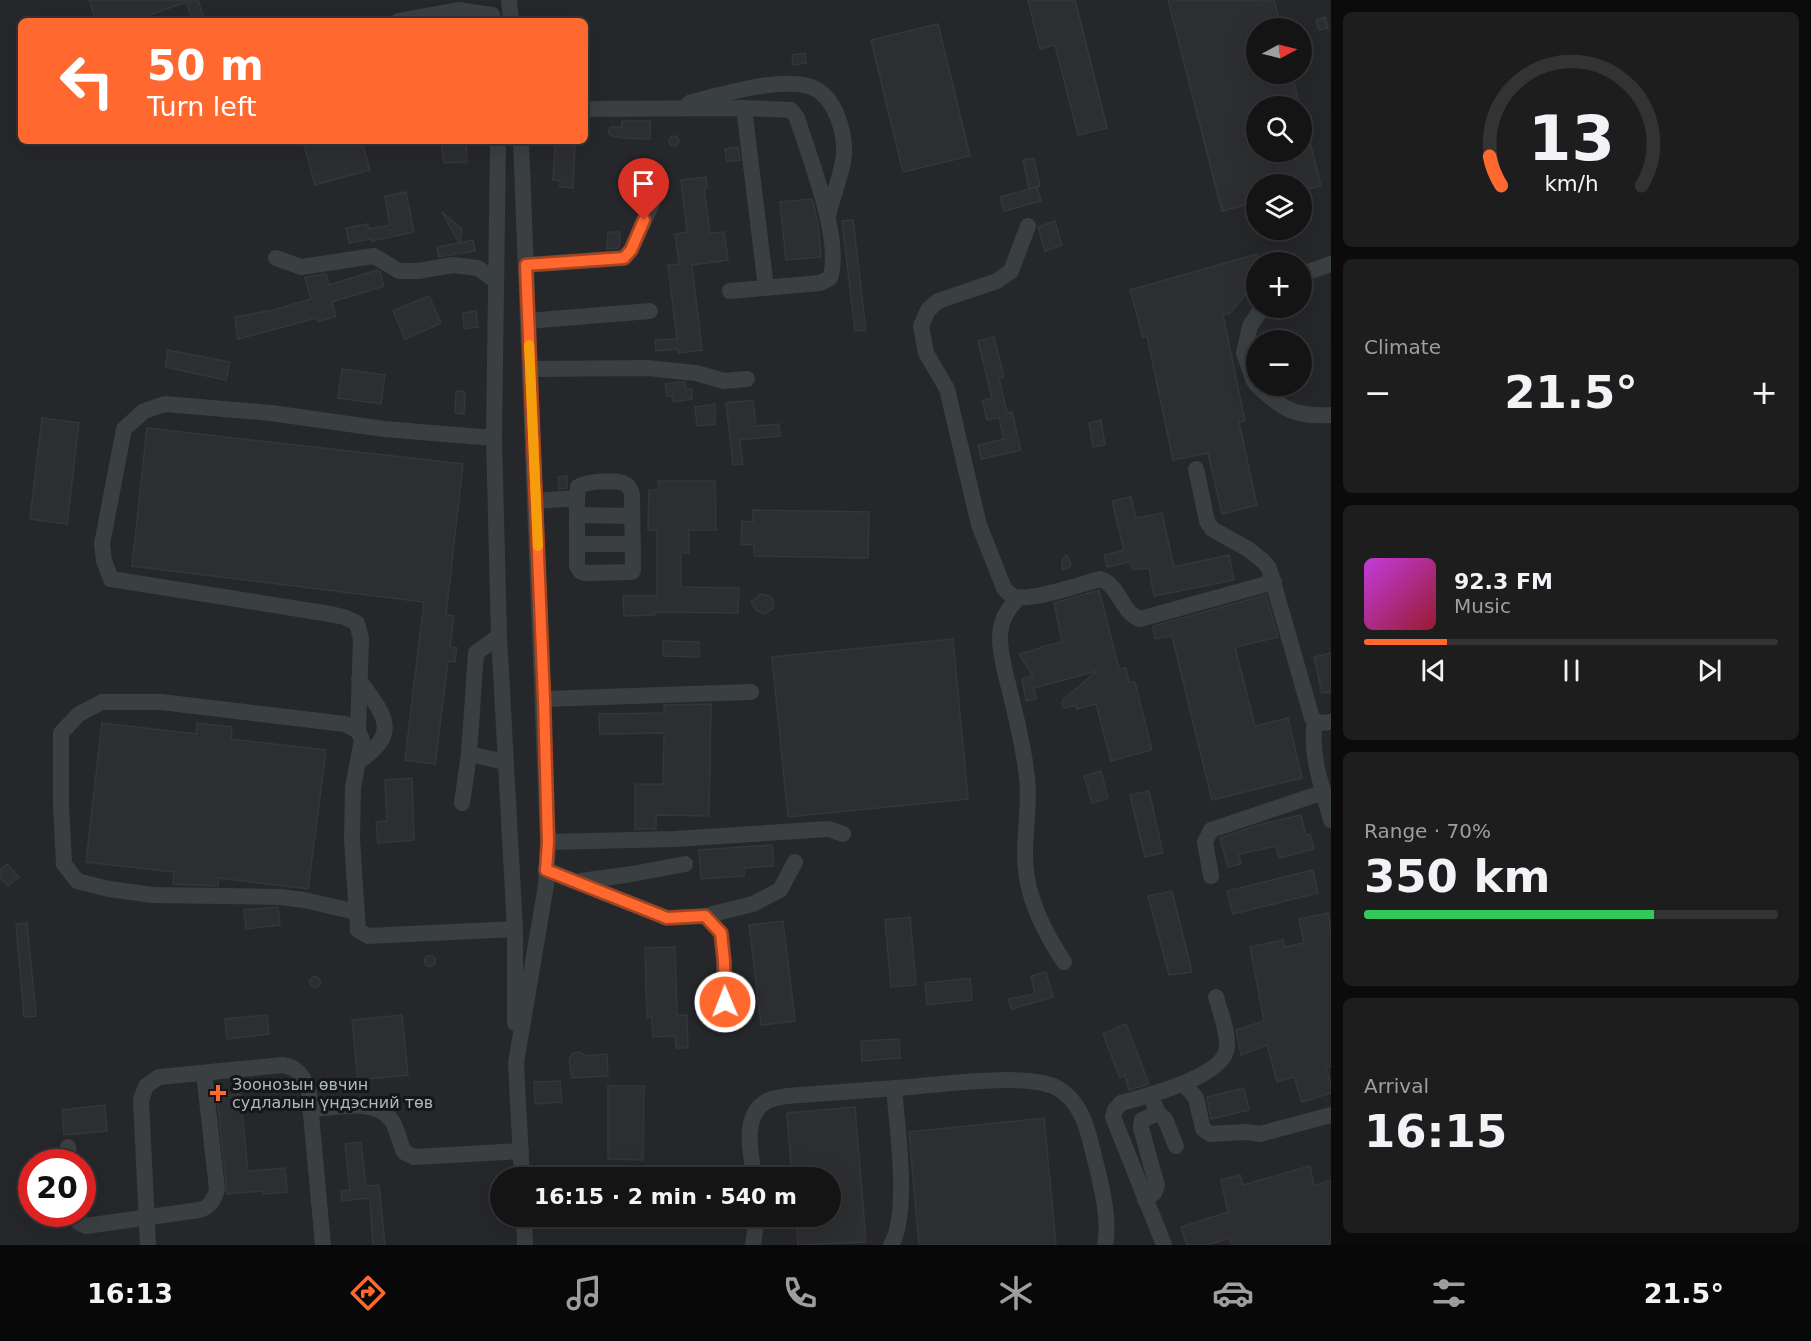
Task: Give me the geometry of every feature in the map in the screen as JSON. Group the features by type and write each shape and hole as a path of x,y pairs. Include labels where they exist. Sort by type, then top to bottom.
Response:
{"street":[{"path":"509,0 511,18"},
{"path":"414,18 458,10 492,15 493,18"},
{"path":"665,109 734,91 780,85 813,88 824,95 831,102 840,121 844,154 828,217"},
{"path":"744,108 766,288"},
{"path":"588,109 791,110 796,118 828,217 834,268 830,278 820,283 730,291"},
{"path":"498,144 494,438 499,636 514,929 516,1063 521,1167"},
{"path":"516,1063 546,885 548,842 521,144"},
{"path":"526,265 624,258 631,250 652,203"},
{"path":"1028,225 1011,271 997,281 938,301 928,310 921,326 926,353 947,389 979,525 1004,588 1018,598 1044,594 1101,579 1113,587 1130,613 1140,619 1274,582"},
{"path":"276,258 301,267 374,256 399,271 418,271 453,265 478,268 496,281"},
{"path":"1312,271 1331,264"},
{"path":"528,321 650,311"},
{"path":"530,369 647,368 696,373 724,381 747,379"},
{"path":"1268,396 1276,404 1308,416 1331,415"},
{"path":"494,438 384,429 271,413 165,404 144,411 123,429 102,544 104,561 111,579 344,618 357,624 361,639 358,731 362,740 354,787 351,840 358,930 368,936 514,929"},
{"path":"1196,469 1207,521 1212,529 1238,542 1269,568 1312,718 1323,722 1312,735 1313,749 1331,820"},
{"path":"587,482 624,483 630,487 633,570 629,574 580,571 577,566 577,498 578,487 587,482"},
{"path":"536,501 577,498"},
{"path":"577,515 632,516"},
{"path":"577,544 633,544"},
{"path":"1018,598 1010,606 1001,622 1000,648 1024,752 1028,782 1024,850 1027,880 1044,926 1064,962"},
{"path":"462,803 470,754 476,653 499,636"},
{"path":"358,762 374,751 384,736 386,727 382,714 359,680"},
{"path":"544,699 751,692"},
{"path":"356,912 282,897 153,895 109,889 77,881 64,864 61,733 79,714 102,702 161,702 345,724 358,731"},
{"path":"470,754 505,762"},
{"path":"1211,876 1205,842 1211,830 1324,792"},
{"path":"548,842 675,839 829,829 843,834"},
{"path":"546,870 667,918 705,916 753,904 780,890 795,862"},
{"path":"577,881 685,864"},
{"path":"705,916 721,933 725,1002"},
{"path":"1164,1245 1113,1117 1121,1103 1184,1084 1220,1063 1227,1049 1226,1032 1216,997"},
{"path":"148,1245 141,1100 144,1089 151,1080 204,1072 288,1065 297,1070 305,1080 309,1092 323,1245"},
{"path":"96,1225 203,1209 215,1197 217,1189 204,1072"},
{"path":"753,1167 751,1121 756,1111 768,1100 787,1096 988,1080 1022,1081 1056,1087 1077,1106 1086,1124 1105,1215 1107,1236 1105,1245"},
{"path":"1184,1084 1196,1098 1203,1129 1210,1134 1246,1132 1260,1134 1331,1115"},
{"path":"891,1245 896,1237 902,1208 894,1088"},
{"path":"1151,1095 1158,1113 1165,1119 1176,1146"},
{"path":"311,1109 358,1106 378,1109 394,1123 404,1152 414,1157 520,1151"},
{"path":"1145,1200 1154,1193 1157,1186 1141,1128 1142,1120 1158,1113"},
{"path":"524,1227 525,1245"},
{"path":"753,1245 755,1227"}],"shaded area":[{"path":"0,0 1331,0 1331,1245 0,1245"}],"building":[{"path":"89,0 198,0 204,18 192,18 186,2 144,18 95,18"},
{"path":"1028,0 1075,0 1107,128 1078,135 1055,45 1040,49"},
{"path":"1168,0 1274,0 1278,18 1246,18 1246,84 1294,84 1298,96 1246,96 1246,162 1312,162 1312,150 1321,186 1312,188 1312,174 1246,174 1246,205 1222,211"},
{"path":"1325,17 1328,28 1319,30 1316,20"},
{"path":"938,24 970,156 903,172 871,40"},
{"path":"805,53 806,63 793,65 792,55"},
{"path":"622,121 650,121 650,139 610,135 608,132 610,127 622,127"},
{"path":"674,136 678,137 678,145 674,146 670,145 669,141 670,137"},
{"path":"304,144 363,144 370,170 315,185"},
{"path":"441,144 466,144 467,162 444,163"},
{"path":"555,145 575,146 573,188 560,187 560,181 553,180"},
{"path":"738,147 740,160 727,162 725,149"},
{"path":"1034,158 1040,186 1029,189 1023,160"},
{"path":"706,177 707,188 704,188 710,233 724,232 728,260 692,265 702,350 679,353 678,349 656,351 655,340 677,339 668,265 679,264 675,234 687,232 681,180"},
{"path":"1037,187 1041,201 1004,211 1000,197"},
{"path":"406,192 414,232 372,241 371,239 349,243 346,228 368,224 368,229 390,225 385,196"},
{"path":"812,199 818,223 821,257 786,260 780,202"},
{"path":"442,212 462,229 460,243 473,240 475,251 439,257 437,247 459,243"},
{"path":"853,220 866,330 855,331 842,221"},
{"path":"1055,221 1062,245 1045,251 1038,227"},
{"path":"608,232 620,232 619,248 607,249"},
{"path":"1246,257 1246,293 1230,313 1223,315 1245,421 1239,422 1257,505 1222,514 1208,453 1173,460 1147,336 1143,337 1130,290"},
{"path":"377,270 380,272 384,286 332,302 336,316 318,322 317,318 238,339 235,317 274,310 311,299 305,277 326,274 329,285"},
{"path":"429,296 441,323 405,339 393,311"},
{"path":"476,311 478,327 464,329 463,313"},
{"path":"994,337 1004,377 999,378 1007,413 1012,412 1021,450 981,459 978,445 1004,439 999,418 987,420 982,401 992,398 978,341"},
{"path":"168,350 230,362 226,380 165,367"},
{"path":"342,369 385,375 381,404 338,398"},
{"path":"685,382 686,390 692,389 692,399 673,402 672,396 667,396 665,384"},
{"path":"456,391 465,392 464,414 455,413"},
{"path":"753,400 756,426 779,424 780,436 740,440 743,464 733,465 726,403"},
{"path":"715,404 715,424 697,426 695,407"},
{"path":"42,418 79,423 67,524 30,519"},
{"path":"1101,420 1105,445 1093,447 1089,423"},
{"path":"147,428 463,464 446,615 454,616 450,647 457,648 455,662 448,661 435,764 405,760 424,602 132,566"},
{"path":"567,476 567,488 559,489 558,477"},
{"path":"658,481 715,481 716,530 689,530 689,553 681,553 681,587 739,588 738,613 655,612 655,615 624,616 623,596 657,596 657,530 648,530 649,490 659,490"},
{"path":"1131,497 1136,518 1162,513 1174,567 1229,555 1234,580 1154,596 1149,568 1133,570 1130,562 1107,567 1104,555 1124,550 1112,501"},
{"path":"753,510 869,512 868,558 754,556 754,545 741,544 742,521 753,522"},
{"path":"1066,555 1071,563 1070,567 1062,570 1062,562"},
{"path":"1099,590 1119,669 1126,668 1129,683 1135,682 1152,750 1111,761 1096,704 1077,709 1076,705 1064,708 1062,704 1063,700 1097,671 1034,688 1036,699 1026,701 1022,679 1033,676 1019,654 1062,642 1054,603"},
{"path":"761,594 770,596 774,601 773,608 765,614 756,610 751,602"},
{"path":"1266,595 1278,637 1235,647 1255,726 1288,718 1302,778 1212,800 1172,636 1155,639 1153,626"},
{"path":"953,639 968,799 788,817 772,657"},
{"path":"663,641 699,642 699,657 663,656"},
{"path":"1331,653 1331,692 1322,693 1314,657"},
{"path":"711,704 709,816 656,815 656,829 635,829 635,784 663,784 664,733 600,734 599,714 664,713 664,705"},
{"path":"102,723 196,734 197,723 232,727 231,739 326,750 308,889 219,878 218,886 173,884 174,872 86,862"},
{"path":"1101,771 1108,798 1092,803 1084,776"},
{"path":"412,778 414,840 378,843 376,822 387,821 385,780"},
{"path":"1149,791 1163,853 1145,857 1130,795"},
{"path":"1301,815 1306,835 1310,834 1314,849 1279,858 1276,846 1239,854 1241,864 1228,867 1220,838 1258,825"},
{"path":"772,845 774,866 744,868 744,876 701,879 699,850"},
{"path":"7,864 19,877 8,886 0,877 0,870"},
{"path":"1313,870 1318,893 1233,914 1227,891"},
{"path":"1172,891 1192,972 1169,975 1148,896"},
{"path":"278,907 280,925 246,929 244,910"},
{"path":"1328,913 1331,930 1331,1067 1326,1068 1331,1083 1331,1093 1302,1102 1294,1077 1277,1082 1267,1045 1241,1055 1236,1030 1264,1021 1250,947 1283,940 1284,947 1304,943 1299,919"},
{"path":"910,917 916,985 891,987 885,920"},
{"path":"783,921 795,1021 761,1025 749,925"},
{"path":"27,923 36,1016 24,1017 16,924"},
{"path":"675,947 677,1016 687,1015 688,1048 676,1048 675,1036 653,1037 652,1017 647,1018 645,948"},
{"path":"430,955 436,961 430,967 424,961"},
{"path":"1046,972 1053,997 1012,1009 1008,999 1035,994 1031,976"},
{"path":"315,976 321,982 315,988 309,982"},
{"path":"970,978 972,1000 927,1005 925,983"},
{"path":"267,1015 269,1034 227,1039 225,1019"},
{"path":"402,1015 408,1075 358,1080 352,1020"},
{"path":"1126,1024 1149,1084 1129,1090 1125,1075 1120,1078 1103,1034"},
{"path":"899,1039 900,1058 862,1061 861,1041"},
{"path":"579,1052 587,1056 607,1054 608,1076 572,1078 569,1060 572,1054"},
{"path":"560,1081 562,1102 535,1104 534,1082"},
{"path":"608,1086 644,1086 643,1160 608,1159"},
{"path":"1244,1088 1249,1110 1211,1119 1207,1097"},
{"path":"240,1094 248,1171 285,1168 287,1192 227,1194 217,1096"},
{"path":"105,1105 107,1131 64,1135 62,1110"},
{"path":"855,1107 866,1242 798,1245 797,1227 841,1227 841,1167 791,1167 787,1113"},
{"path":"1044,1118 1056,1245 919,1245 909,1132"},
{"path":"361,1142 366,1186 379,1185 385,1245 373,1245 370,1198 342,1201 341,1191 350,1190 345,1144"},
{"path":"1310,1166 1314,1186 1331,1180 1331,1245 1232,1245 1229,1238 1207,1245 1187,1245 1181,1227 1228,1212 1221,1180 1240,1175 1243,1185"}],"slow traffic":[{"path":"529,345 538,546"}],"place":[{"name":"Зоонозын өвчин судлалын үндэсний төв","path":"218,1093"}],"route":[{"path":"644,220 631,250 624,258 526,265 544,699 548,842 546,870 667,918 705,916 721,933 725,1002"}]}
